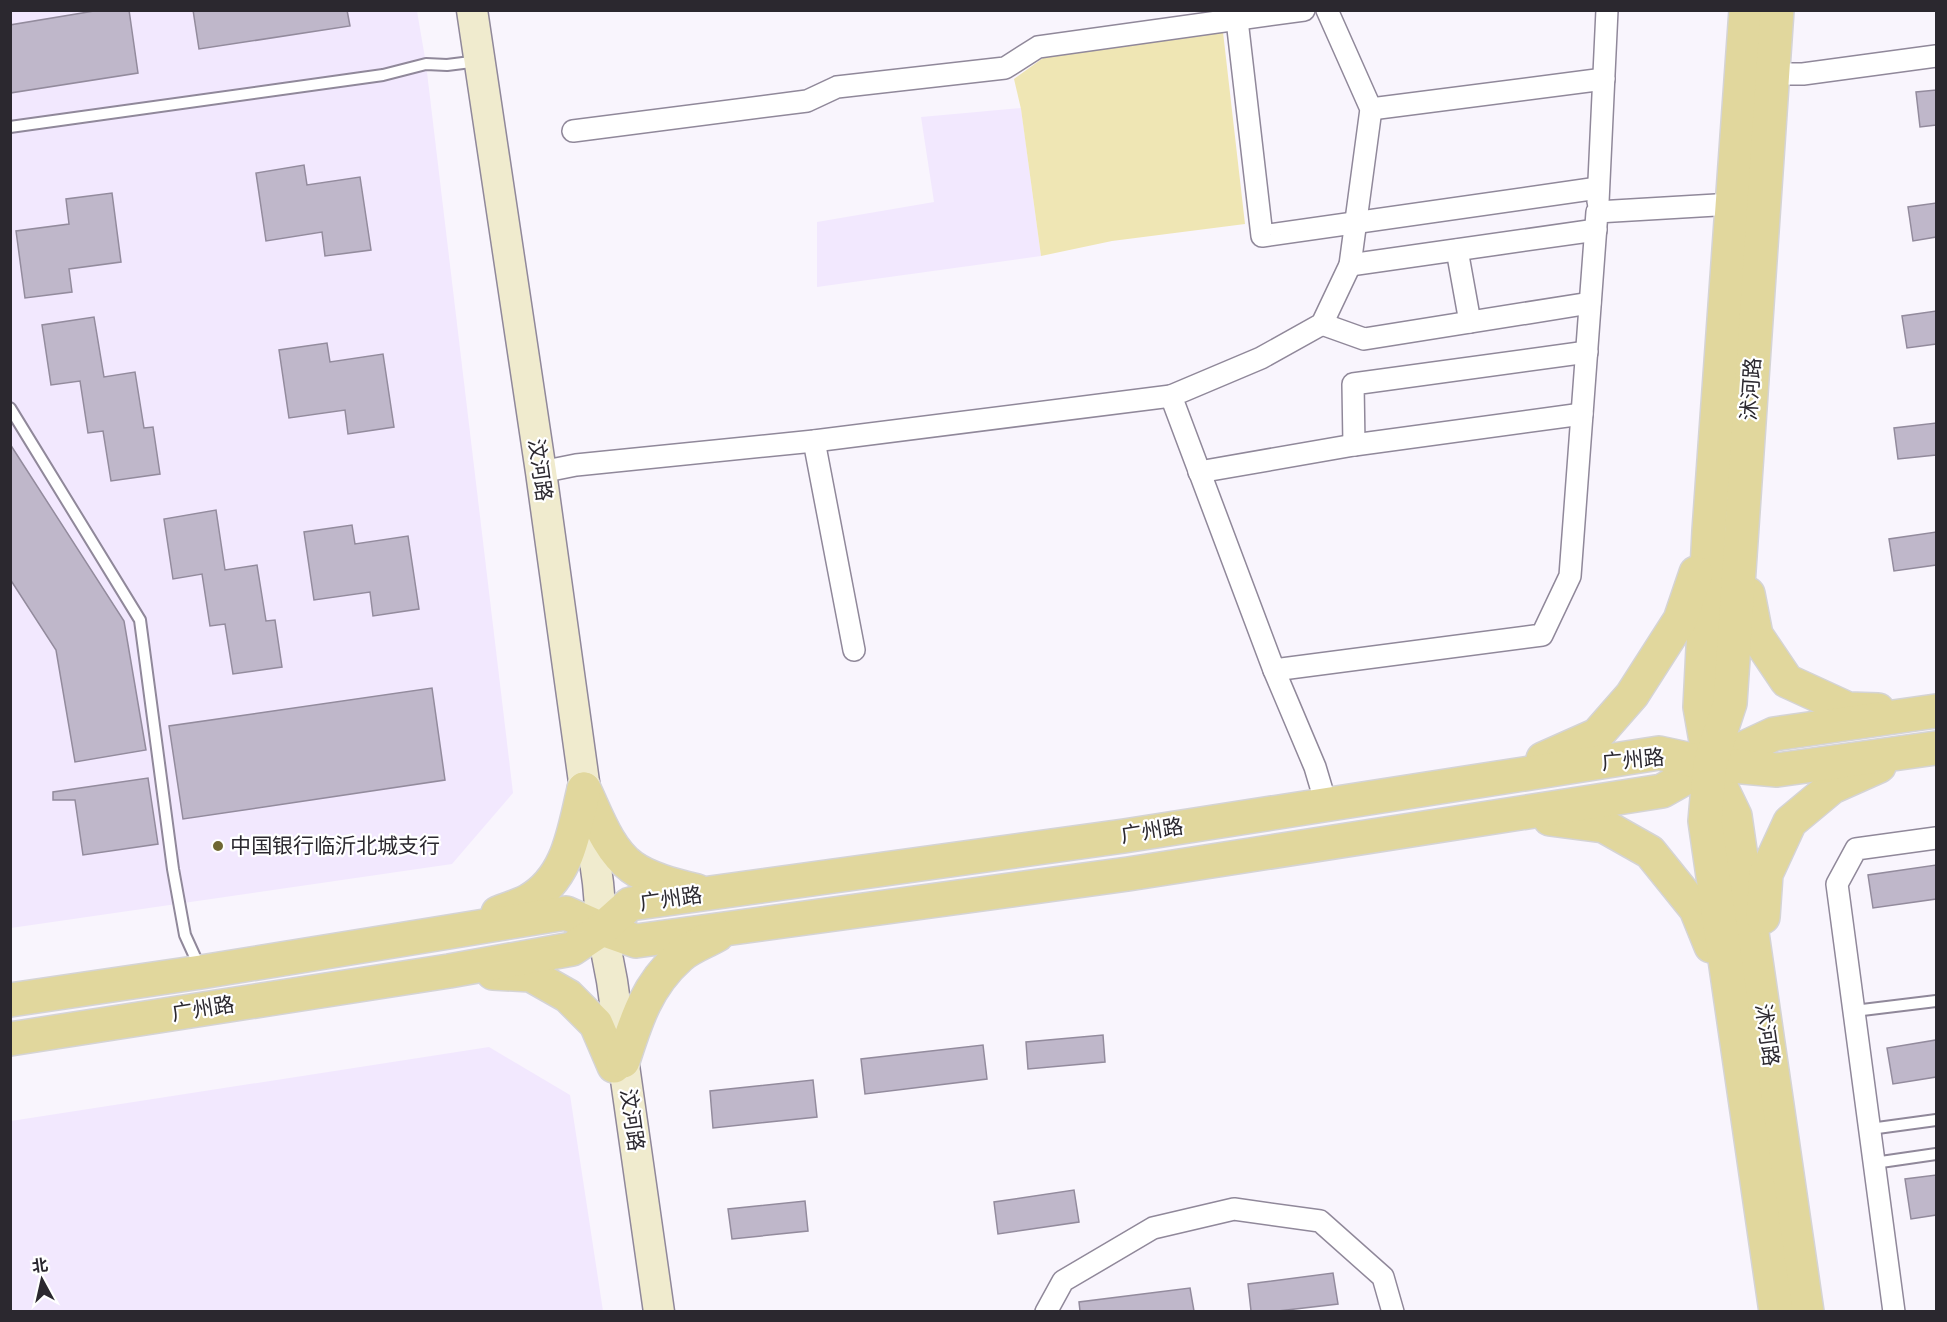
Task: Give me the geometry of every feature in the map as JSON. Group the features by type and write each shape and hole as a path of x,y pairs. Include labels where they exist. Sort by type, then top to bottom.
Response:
{"main road":[{"name":"沭河路","path":"1746,10 1709,531 1700,707 1710,764 1735,816 1807,1311"},
{"name":"沭河路","path":"1776,1311 1704,821 1710,764 1730,703 1777,10"},
{"path":"1500,777 1597,735 1632,695 1680,620 1709,531"},
{"path":"1739,546 1756,635 1787,681 1848,709 1929,712"},
{"name":"广州路","path":"10,1000 201,972 566,913 636,941 1128,874 1662,791 1710,764 1774,734 1929,712"},
{"path":"1759,981 1766,874 1790,822 1833,787 1925,750"},
{"name":"广州路","path":"10,1039 449,971 572,949 602,929 630,904 1124,836 1659,753 1710,764 1777,770 1925,750"},
{"path":"584,789 608,841 632,867 663,882 708,893"},
{"path":"449,932 528,901 553,882 569,850 584,789"},
{"path":"1512,814 1604,826 1650,852 1696,909 1730,994"},
{"path":"618,1063 638,1014 654,985 681,955 729,929"},
{"path":"449,971 531,975 568,996 596,1024 618,1063"}],"street":[{"name":"汶河路","path":"472,10 584,789 649,1311"},
{"path":"573,131 807,101 837,87 1005,68 1038,47 1304,10"},
{"path":"540,472 576,465 814,441 1171,396 1261,358 1322,324 1350,266 1371,109 1327,10"},
{"path":"1274,670 1542,635 1570,576 1597,221 1607,10"},
{"path":"1237,20 1262,236 1598,188"},
{"path":"1773,74 1803,74 1936,56"},
{"path":"1371,109 1604,79"},
{"path":"1350,266 1457,250 1597,221 1733,204"},
{"path":"1457,250 1470,322"},
{"path":"1322,324 1364,339 1590,303"},
{"path":"1354,445 1353,384 1587,352"},
{"path":"1171,396 1274,670 1314,767 1326,804"},
{"path":"1199,472 1354,445 1582,414"},
{"path":"814,441 854,650"},
{"path":"1894,1311 1837,884 1856,849 1936,838"},
{"name":"汶河路","path":"618,1063 659,1311"},
{"path":"1046,1311 1063,1281 1153,1228 1234,1209 1320,1221 1383,1277 1393,1311"}],"lane":[{"path":"10,127 383,75 426,64 447,65 480,61"},
{"path":"10,408 140,620 183,924 185,935 201,972"},
{"path":"1854,1011 1936,1001"},
{"path":"1870,1129 1936,1120"},
{"path":"1874,1163 1936,1154"}],"shaded area":[{"path":"11,11 417,11 426,64 513,793 452,864 11,928"},
{"path":"1223,32 1245,224 1112,241 1041,256 1021,109 1014,79 1043,58"},
{"path":"1021,108 1041,256 817,287 817,222 934,202 921,117"},
{"path":"489,1047 570,1095 603,1311 11,1311 11,1121"}],"building":[{"path":"100,10 129,10 138,73 10,93 10,25"},
{"path":"193,10 347,10 350,26 199,49"},
{"path":"1936,90 1936,125 1920,127 1916,92"},
{"path":"304,165 307,185 360,177 371,250 325,256 322,232 266,241 256,173"},
{"path":"112,193 121,262 69,269 72,292 25,298 16,231 69,224 66,199"},
{"path":"1936,203 1936,237 1913,241 1908,207"},
{"path":"1936,311 1936,344 1907,348 1902,316"},
{"path":"94,317 104,377 135,372 144,428 153,427 160,474 111,481 103,431 88,433 80,381 51,385 42,325"},
{"path":"327,343 330,362 383,354 394,427 348,434 345,410 289,418 279,350"},
{"path":"1936,423 1936,455 1898,459 1894,428"},
{"path":"10,444 124,621 146,750 75,762 56,650 10,579"},
{"path":"216,510 225,570 257,565 266,621 275,620 282,667 233,674 225,624 210,626 202,574 173,579 164,519"},
{"path":"352,525 355,544 408,536 419,609 373,616 370,592 314,600 304,532"},
{"path":"1936,532 1936,565 1894,571 1889,539"},
{"path":"432,688 445,780 183,819 169,726"},
{"path":"148,778 158,844 83,855 75,800 53,800 53,792"},
{"path":"1936,865 1936,899 1873,908 1868,875"},
{"path":"1103,1035 1105,1062 1028,1069 1026,1042"},
{"path":"1936,1040 1936,1077 1893,1084 1887,1048"},
{"path":"983,1045 987,1079 865,1094 861,1059"},
{"path":"813,1080 817,1117 713,1128 710,1091"},
{"path":"1936,1175 1936,1215 1911,1219 1905,1179"},
{"path":"1074,1190 1079,1222 998,1234 994,1202"},
{"path":"805,1201 808,1231 732,1239 728,1209"},
{"path":"1333,1273 1338,1304 1278,1311 1251,1311 1248,1284"},
{"path":"1190,1288 1194,1311 1080,1311 1079,1302"}],"place":[{"name":"中国银行临沂北城支行","path":"218,846"}]}
